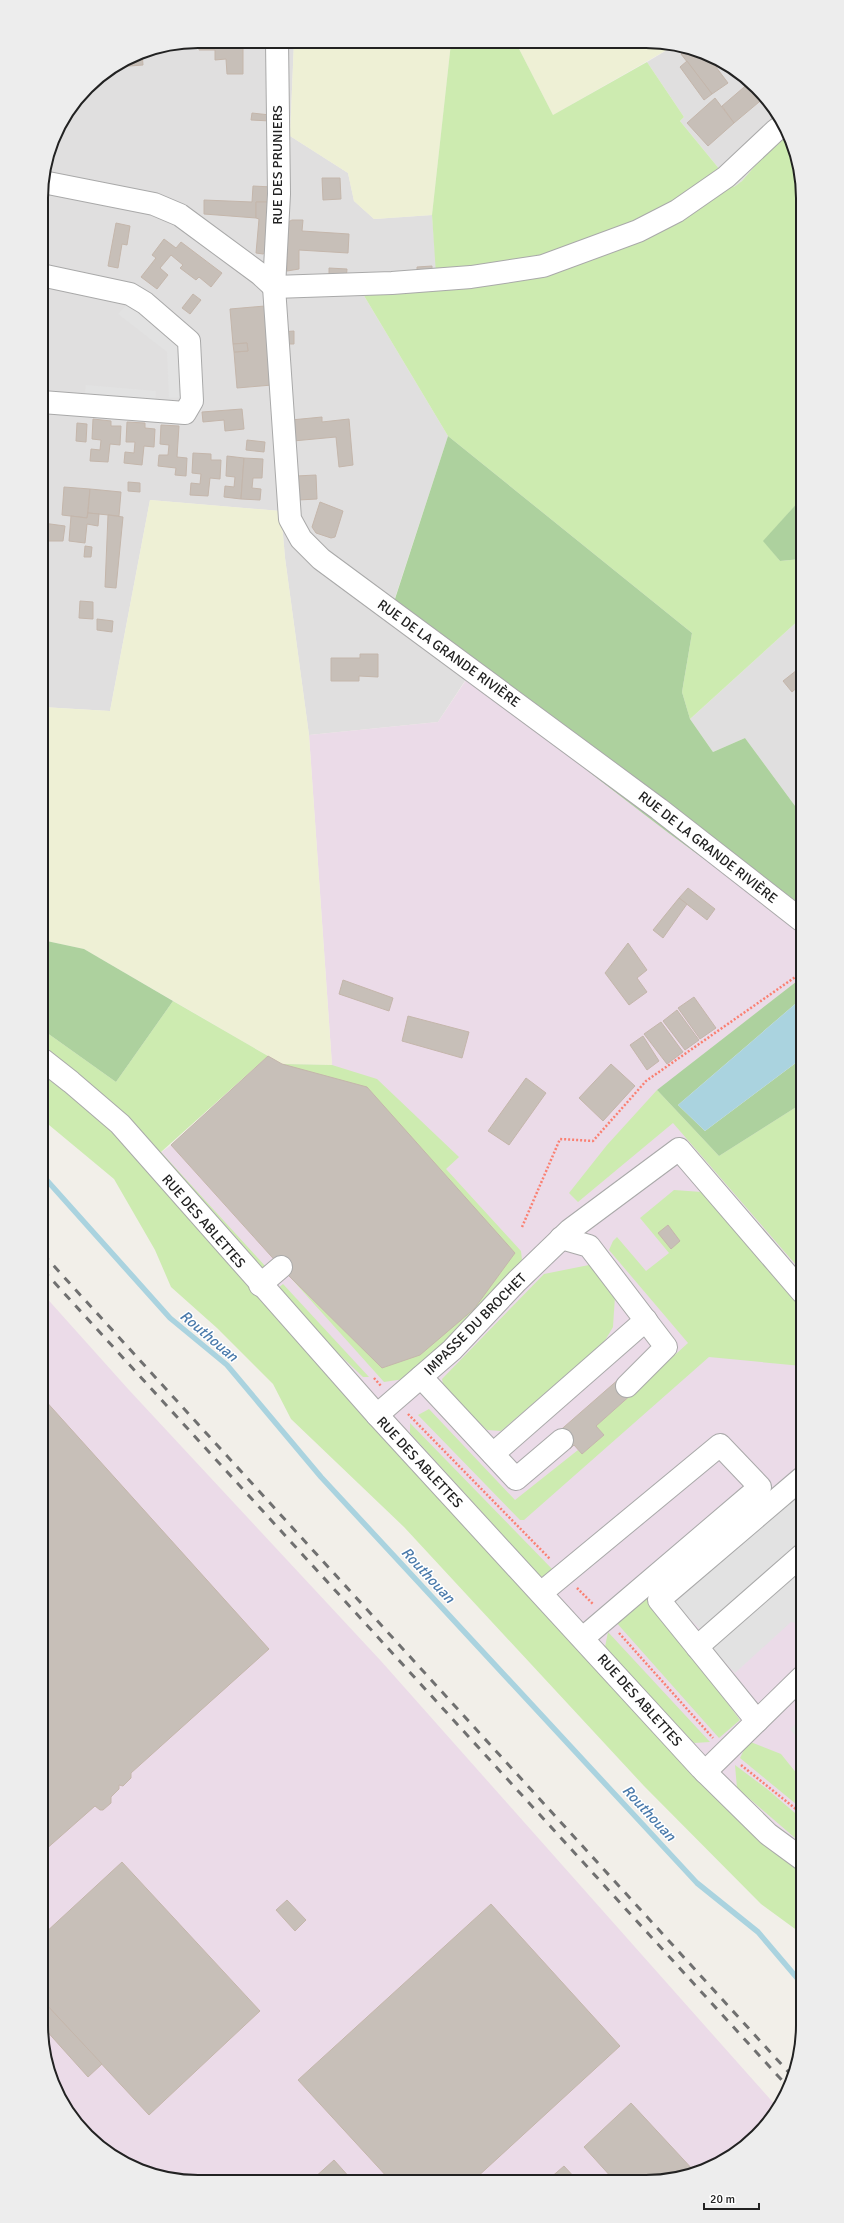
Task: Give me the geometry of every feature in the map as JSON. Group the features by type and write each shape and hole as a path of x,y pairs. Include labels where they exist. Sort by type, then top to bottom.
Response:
{"street":[{"name":"RUE DES PRUNIERS","path":"274,288 279,194 277,48"},
{"path":"48,183 154,204 180,215 260,274 274,288 392,283 471,277 543,266 638,230 677,211 726,177 779,128"},
{"path":"48,276 130,294 145,303 189,341 192,401 185,413 48,402"},
{"name":"RUE DE LA GRANDE RIVIÈRE","path":"274,288 290,519 301,539 321,559 660,809 796,916"},
{"name":"RUE DES ABLETTES","path":"48,1064 120,1124 260,1285 377,1415 705,1772 768,1834 796,1855"},
{"name":"IMPASSE DU BROCHET","path":"377,1415 452,1350 517,1281 566,1234 679,1149 796,1285"},
{"path":"566,1234 589,1246 666,1347 627,1386"},
{"path":"260,1285 281,1267"},
{"path":"493,1454 646,1320"},
{"path":"421,1377 516,1479 562,1440"},
{"path":"541,1593 720,1445 760,1487 583,1638"},
{"path":"757,1721 659,1600 796,1483"},
{"path":"697,1647 796,1560"},
{"path":"705,1772 796,1683"}],"path":[{"path":"522,1227 560,1139 593,1141 646,1081 796,976"},
{"path":"370,1374 606,1618 726,1752 796,1809"}],"shaded area":[{"path":"188,48 294,48 290,136 348,173 354,201 374,219 432,215 438,289 363,294 448,436 394,601 478,661 438,722 309,735 285,558 281,511 150,500 110,711 48,707 48,188 53,159 63,131 73,114 85,99 114,73 131,63 159,53"},
{"path":"668,49 685,53 713,63 730,73 759,99 771,114 782,134 742,181 734,187 680,121 684,117 647,62"},
{"path":"128,303 181,346 185,397 169,398 167,352 118,314"},
{"path":"86,385 156,391 155,405 84,399"},
{"path":"796,623 796,807 745,738 713,752 690,719"},
{"path":"468,677 661,826 796,921 796,982 657,1091 719,1156 796,1107 796,1862 144,1165 171,1145 268,1056 282,1064 332,1065 309,735 438,722"},
{"path":"48,1300 129,1390 381,1661 774,2104 759,2124 730,2150 704,2164 685,2170 656,2175 188,2175 159,2170 131,2160 114,2150 99,2138 73,2109 59,2083 53,2064 48,2035"},
{"path":"796,1495 796,1547 700,1629 674,1603"},
{"path":"796,1571 796,1623 791,1622 735,1673 710,1646"},
{"path":"796,1724 796,1736 790,1729"}],"green space":[{"path":"294,48 450,48 432,215 374,219 354,201 348,173 290,136"},
{"path":"450,48 519,48 553,115 647,62 684,117 680,121 734,187 742,181 782,134 791,159 796,188 796,505 764,541 780,561 796,559 796,623 690,719 682,692 692,633 448,436 363,294 437,289 432,215"},
{"path":"519,48 656,48 668,49 553,115"},
{"path":"448,436 692,633 682,692 690,719 713,752 745,738 796,807 796,922 758,897 673,836 468,677 478,661 394,602"},
{"path":"150,500 281,511 285,558 309,735 332,1065 282,1064 84,949 48,941 48,707 110,711"},
{"path":"796,504 796,559 780,561 763,541"},
{"path":"48,941 84,949 173,1001 116,1082 48,1034"},
{"path":"796,982 796,1003 678,1105 705,1131 796,1063 796,1107 719,1156 657,1090"},
{"path":"173,1001 268,1056 161,1152 266,1267 262,1269 144,1165 796,1862 796,1930 761,1904 644,1786 404,1527 291,1419 273,1384 217,1328 171,1287 155,1250 114,1179 48,1124 48,1034 116,1082"},
{"path":"282,1064 332,1065 377,1079 459,1157 446,1169 521,1251 522,1260 493,1301 411,1378 384,1382 289,1276 361,1347 384,1348 350,1105"},
{"path":"657,1090 719,1156 796,1107 796,1265 673,1123 578,1202 569,1193 607,1145"},
{"path":"674,1190 702,1192 796,1301 796,1365 709,1357 524,1520 520,1520 418,1415 429,1409 515,1500 578,1450 582,1454 604,1435 596,1426 688,1343 609,1250 613,1241 617,1237 646,1271 669,1253 640,1218"},
{"path":"589,1265 615,1296 613,1327 603,1344 501,1431 487,1430 444,1389 442,1379 544,1274"},
{"path":"283,1284 369,1377 363,1377 324,1340 277,1289"},
{"path":"410,1423 555,1572 541,1577 410,1433"},
{"path":"648,1595 740,1720 719,1738 615,1621"},
{"path":"608,1632 710,1742 694,1743 605,1647"},
{"path":"748,1741 781,1754 796,1773 796,1804 740,1758"},
{"path":"735,1765 767,1789 796,1814 796,1839 737,1788"}],"water":[{"path":"796,1003 796,1063 705,1131 678,1105"}],"building":[{"path":"199,48 243,48 243,74 227,74 226,59 215,60 215,50 199,50"},
{"path":"685,53 713,63 728,83 712,94 681,54"},
{"path":"142,58 143,65 126,66"},
{"path":"687,61 712,94 704,100 680,67"},
{"path":"746,86 760,101 734,123 722,106"},
{"path":"715,98 734,123 708,146 687,123"},
{"path":"252,113 270,115 270,121 251,120"},
{"path":"322,178 340,178 341,199 323,200"},
{"path":"253,186 272,187 273,202 256,202 256,218 204,214 204,200 252,202"},
{"path":"256,202 273,202 269,251 263,254 256,253 259,219 256,218"},
{"path":"292,220 303,220 302,231 349,234 348,253 299,250 299,269 287,271 288,222"},
{"path":"116,223 130,226 127,245 122,244 118,268 108,266"},
{"path":"164,239 176,248 181,242 222,273 211,287 199,277 196,280 180,268 183,265 171,255 160,268 168,275 157,289 141,277 156,258 152,255"},
{"path":"432,266 432,273 417,274 417,267"},
{"path":"329,268 347,269 346,281 329,281"},
{"path":"193,294 201,300 190,314 182,308"},
{"path":"265,306 272,385 237,388 234,352 248,351 247,343 233,344 230,309"},
{"path":"294,331 294,344 282,344 281,332"},
{"path":"247,343 248,351 234,352 233,344"},
{"path":"242,409 244,429 225,431 224,420 203,422 202,412"},
{"path":"322,417 322,422 349,419 353,465 339,467 336,437 293,441 291,420"},
{"path":"93,419 111,421 111,426 121,426 120,445 110,444 108,462 90,461 91,449 100,450 101,440 92,439"},
{"path":"127,422 145,423 145,428 155,429 154,447 144,446 142,465 124,463 125,452 134,453 135,442 126,442"},
{"path":"77,423 87,424 86,442 76,441"},
{"path":"161,425 179,426 177,457 187,458 186,476 175,475 176,468 158,466 159,455 168,455 169,445 160,444"},
{"path":"247,440 265,442 264,452 246,450"},
{"path":"193,453 211,454 211,460 221,460 220,479 210,478 208,496 190,495 191,483 200,484 201,474 192,473"},
{"path":"227,456 244,458 241,499 224,497 225,486 234,487 235,477 226,476"},
{"path":"244,458 263,459 262,478 253,478 252,488 261,489 260,500 241,499"},
{"path":"316,475 317,499 298,500 296,476"},
{"path":"128,482 140,483 140,492 128,491"},
{"path":"64,487 90,489 87,518 62,515"},
{"path":"90,489 121,492 119,516 88,513"},
{"path":"320,502 343,511 335,537 331,538 316,533 312,527"},
{"path":"88,513 99,514 98,526 87,524 85,543 69,541 71,516 87,518"},
{"path":"108,515 123,517 116,588 105,587"},
{"path":"48,524 65,526 63,541 48,541"},
{"path":"85,546 92,547 91,557 84,557"},
{"path":"80,601 93,602 93,619 79,618"},
{"path":"97,619 113,621 112,632 97,630"},
{"path":"360,654 378,654 378,677 359,676 359,681 331,681 331,658 360,658"},
{"path":"796,671 796,688 792,692 783,681"},
{"path":"688,888 715,909 707,920 679,898"},
{"path":"679,898 687,904 663,938 653,930"},
{"path":"628,943 647,970 637,978 647,992 629,1005 605,973"},
{"path":"343,980 393,998 389,1011 339,994"},
{"path":"694,997 716,1028 700,1039 678,1008"},
{"path":"677,1010 699,1040 685,1050 663,1021"},
{"path":"408,1016 469,1032 462,1058 402,1041"},
{"path":"661,1022 683,1052 667,1064 644,1034"},
{"path":"643,1036 659,1061 647,1070 630,1045"},
{"path":"268,1056 282,1064 367,1087 515,1253 474,1309 420,1355 382,1368 289,1276 171,1145"},
{"path":"611,1064 635,1086 603,1121 579,1098"},
{"path":"526,1078 546,1093 509,1145 488,1131"},
{"path":"668,1225 680,1241 671,1249 658,1233"},
{"path":"620,1378 633,1393 596,1426 604,1435 582,1454 574,1445 570,1449 556,1434"},
{"path":"48,1404 269,1649 131,1773 131,1778 123,1786 119,1785 119,1789 111,1797 111,1803 103,1810 100,1810 95,1806 48,1847"},
{"path":"122,1862 260,2011 149,2115 48,2006 48,1930"},
{"path":"287,1900 306,1920 295,1931 276,1910"},
{"path":"491,1904 620,2046 479,2175 385,2175 298,2080"},
{"path":"48,2006 102,2064 88,2077 48,2032"},
{"path":"631,2103 691,2168 656,2175 609,2175 584,2147"},
{"path":"334,2160 347,2175 317,2175"},
{"path":"564,2166 572,2175 554,2175"}],"waterway":[{"name":"Routhouan","path":"48,1182 170,1318 227,1365 321,1477 697,1883 758,1932 796,1977"}],"railway":[{"path":"48,1259 788,2072"},
{"path":"48,1275 785,2083"}]}
